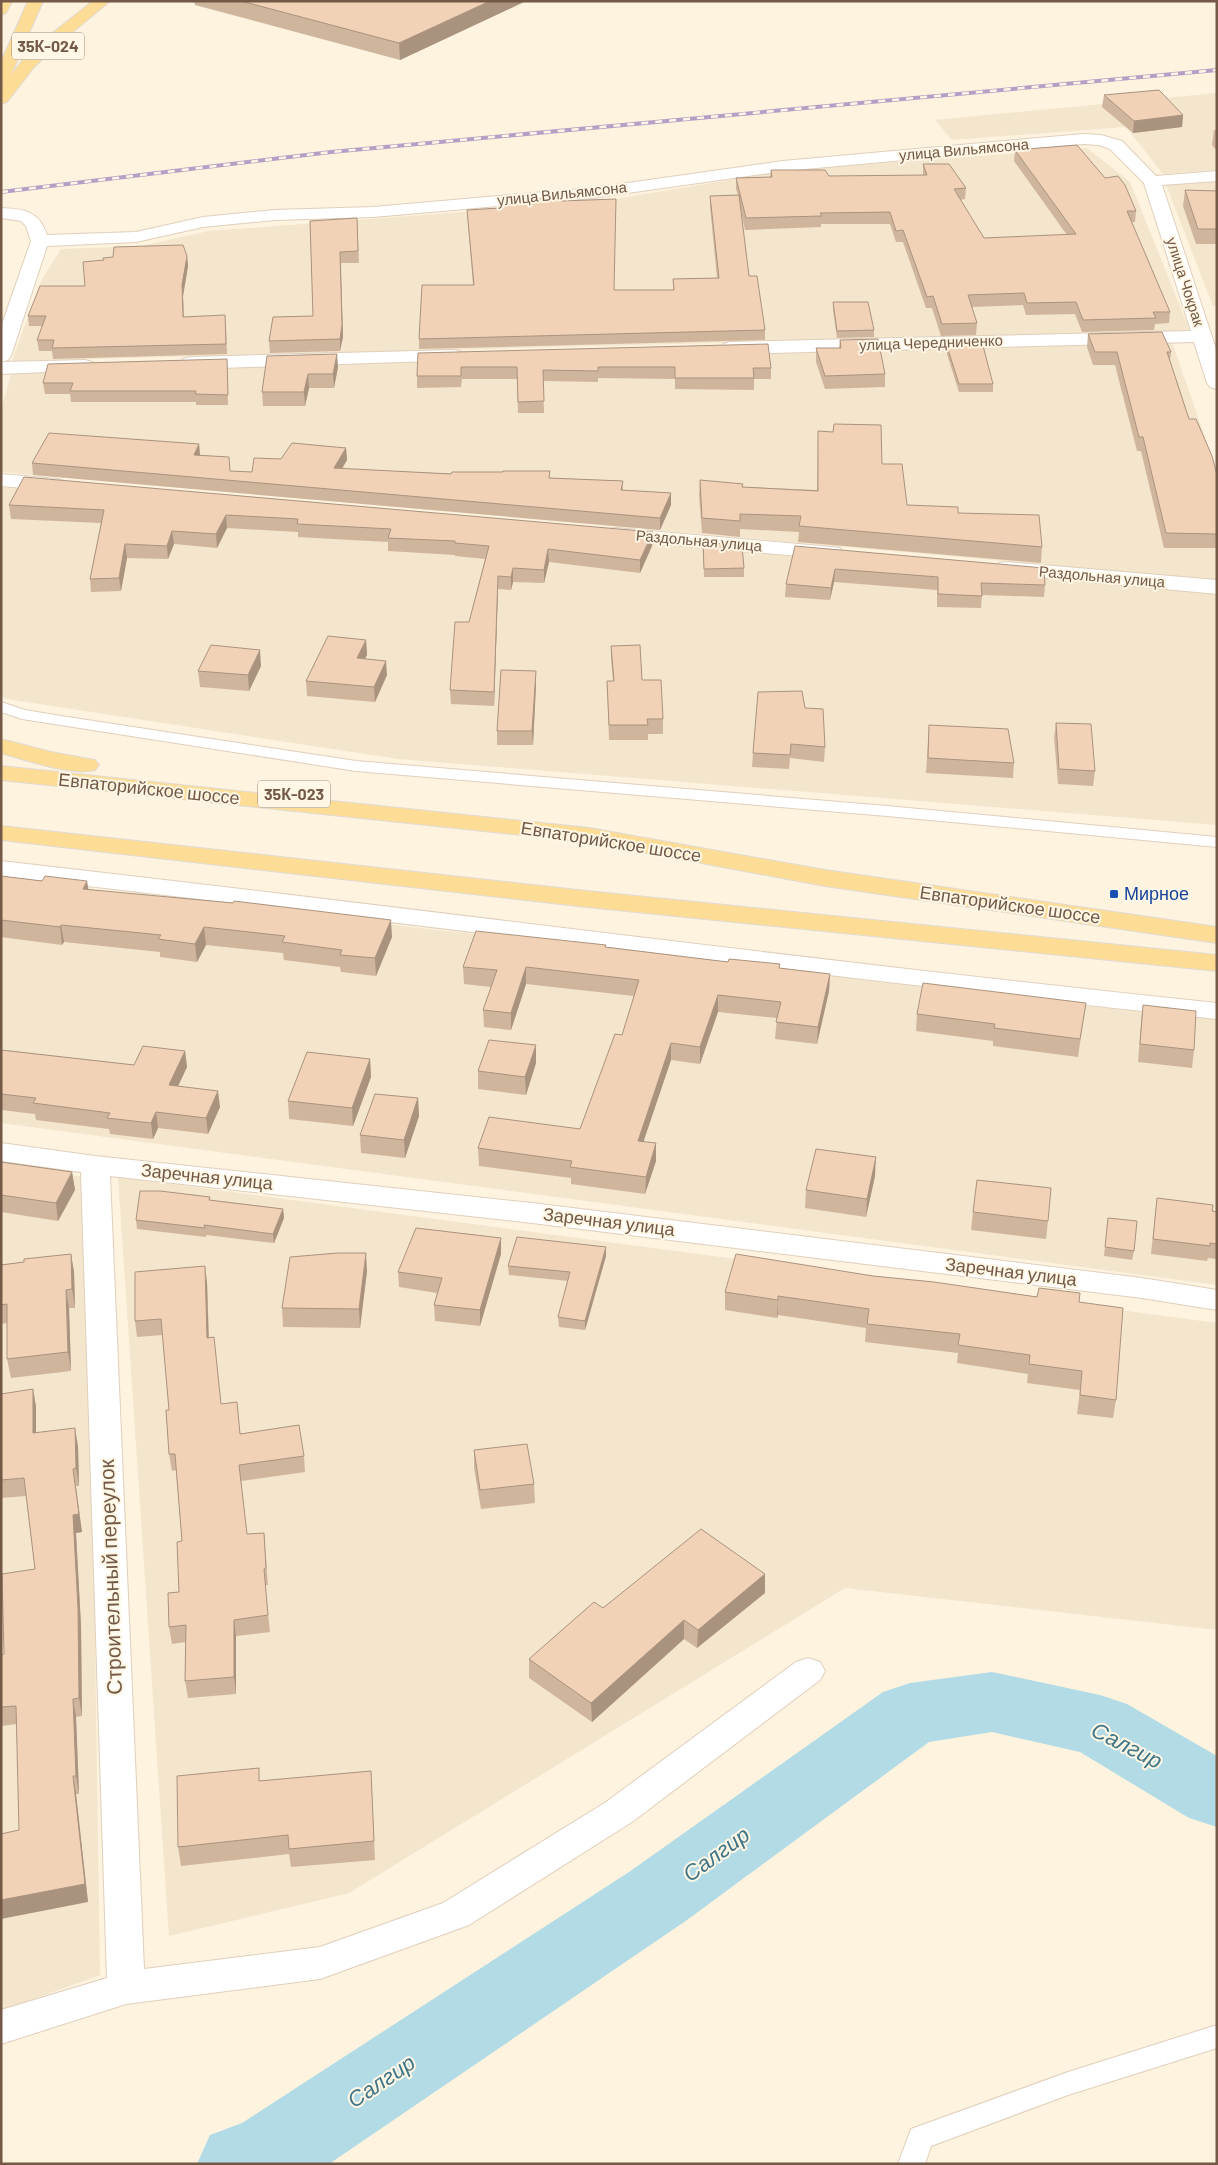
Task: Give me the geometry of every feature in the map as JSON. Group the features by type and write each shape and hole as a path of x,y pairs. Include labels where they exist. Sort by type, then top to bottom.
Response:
{"main road":[{"path":"1,10 5,1"},
{"path":"1,80 36,1"},
{"name":"35К-024","path":"1,99 28,64 78,20 103,1"},
{"name":"35К-023","path":"1,746 49,759 120,770 589,835"},
{"name":"Евпаторийское шоссе","path":"1,773 589,835 825,878 1217,935"},
{"name":"Евпаторийское шоссе","path":"1,833 587,899 1217,963"}],"street":[{"name":"улица Чокрак","path":"1083,139 1101,140 1116,145 1152,181 1217,383"},
{"name":"улица Вильямсона","path":"40,240 136,237 212,221 373,212 592,193 783,166 1083,139"},
{"path":"1152,181 1217,176"},
{"path":"1,213 31,219 36,223 40,240 1,356"},
{"name":"улица Чередниченко","path":"716,349 1199,327 1217,317"},
{"path":"170,363 478,355"},
{"path":"1,368 100,365"},
{"path":"1,480 80,487"},
{"name":"Раздольная улица","path":"594,532 851,555"},
{"name":"Раздольная улица","path":"990,567 1217,587"},
{"path":"1,868 324,905 949,983 1217,1010"},
{"name":"Заречная улица","path":"1,1152 95,1165 542,1214 1113,1285 1217,1300"},
{"name":"Строительный переулок","path":"95,1165 126,1988"},
{"path":"1,2027 126,1988 320,1963 456,1914 619,1812 808,1670"}],"lane":[{"path":"1,707 22,714 71,723 356,766 887,810 1217,842"},
{"path":"911,2164 921,2138 1014,2102 1145,2057 1217,2036"}],"shaded area":[{"path":"1217,93 1217,170 1163,174 1126,127 952,140 935,120"},
{"path":"1087,148 1130,182 1190,331 12,361 40,283 61,249 141,246 209,231 597,202 789,170"},
{"path":"1217,179 1217,306 1213,306 1165,182"},
{"path":"1172,342 1217,472 1217,580 1,472 1,410 12,371"},
{"path":"1,487 1217,591 1217,825 398,759 7,699 1,696"},
{"path":"1,880 1217,1019 1217,1285 1,1123"},
{"path":"1,1168 88,1177 100,1975 1,2011"},
{"path":"118,1177 1217,1323 1217,1630 845,1588 349,1893 169,1936"}],"building":[{"path":"241,1 490,1 399,43"},
{"path":"1159,90 1183,115 1134,121 1104,95"},
{"path":"1077,145 1105,178 1118,176 1125,185 1136,211 1127,211 1170,312 1153,312 1156,318 1083,320 1076,302 1027,303 1024,293 968,295 977,323 942,324 933,296 927,297 903,230 896,231 890,212 820,213 822,216 746,218 736,178 772,177 771,170 825,170 829,176 927,175 923,164 949,164 966,188 954,189 984,238 1076,234 1015,150"},
{"path":"1185,190 1217,191 1217,229 1198,229"},
{"path":"739,195 749,276 757,276 765,330 419,339 422,285 474,285 467,210 500,208 499,202 531,202 530,199 560,198 561,201 616,199 614,290 674,290 673,279 719,278 710,196"},
{"path":"357,218 358,251 340,252 342,325 340,339 269,341 273,317 313,316 310,221"},
{"path":"183,245 187,256 182,285 183,317 225,315 226,344 52,348 54,340 37,340 46,316 28,316 40,286 85,286 83,262 113,257 114,247"},
{"path":"833,302 868,302 874,330 837,331"},
{"path":"1162,332 1171,352 1167,352 1189,419 1196,419 1212,456 1217,475 1217,534 1166,533 1143,437 1139,437 1117,352 1095,352 1088,334"},
{"path":"878,339 885,374 825,376 816,348 841,348 840,340"},
{"path":"982,342 993,384 959,384 946,343"},
{"path":"768,344 771,368 753,368 754,378 675,378 675,367 598,367 598,371 543,370 544,401 518,402 517,367 461,367 461,376 417,376 418,353"},
{"path":"337,354 333,374 308,374 304,392 262,392 267,356"},
{"path":"227,359 228,395 195,394 196,391 70,391 73,383 43,383 48,364"},
{"path":"834,424 881,425 882,464 902,464 907,505 958,507 958,513 1039,515 1042,547 799,526 801,516 740,514 740,521 702,518 700,480 743,484 742,487 818,491 818,431 833,432"},
{"path":"49,433 199,444 194,455 229,457 230,471 252,472 254,458 281,459 292,443 346,448 334,468 451,474 452,472 550,471 549,478 623,481 621,490 671,493 660,518 32,463"},
{"path":"24,477 653,532 640,560 548,549 544,570 513,568 511,577 498,576 494,692 450,690 455,622 469,622 489,546 455,543 455,541 388,538 391,529 297,524 298,519 226,515 216,534 172,531 167,546 125,544 119,578 90,579 104,510 9,505"},
{"path":"703,542 742,546 744,568 704,569"},
{"path":"795,546 1044,568 1045,585 981,583 982,596 938,594 938,577 835,569 831,588 786,584"},
{"path":"328,636 366,640 357,658 386,661 374,687 306,681"},
{"path":"211,645 260,650 248,675 198,671"},
{"path":"640,645 642,680 661,680 663,719 647,719 648,725 609,725 607,681 614,681 611,646"},
{"path":"501,670 536,671 532,731 497,731"},
{"path":"802,691 805,708 823,709 825,747 791,744 790,755 753,753 758,692"},
{"path":"1056,723 1091,724 1095,771 1059,769"},
{"path":"929,725 1008,729 1014,763 928,758"},
{"path":"1,876 42,881 45,876 87,881 83,889 233,903 234,901 391,920 375,958 340,955 342,950 282,942 285,936 204,927 195,944 158,939 161,935 1,920"},
{"path":"476,931 606,945 605,947 728,962 729,959 780,964 779,968 830,974 818,1027 776,1022 781,1002 718,995 700,1047 671,1043 638,1141 656,1143 646,1177 570,1167 572,1161 478,1148 489,1117 580,1129 615,1034 622,1035 639,980 526,967 511,1013 483,1010 497,970 463,967"},
{"path":"923,983 1086,1003 1080,1039 994,1028 995,1024 917,1014"},
{"path":"1143,1005 1196,1011 1194,1050 1140,1044"},
{"path":"489,1040 536,1045 525,1077 478,1071"},
{"path":"143,1046 185,1051 169,1085 218,1091 206,1118 156,1112 151,1123 107,1118 110,1113 33,1103 36,1098 1,1094 1,1050 134,1065"},
{"path":"307,1052 370,1059 352,1108 288,1101"},
{"path":"375,1094 418,1098 404,1140 360,1135"},
{"path":"816,1149 876,1157 867,1199 806,1190"},
{"path":"1,1162 72,1172 56,1203 1,1195"},
{"path":"977,1180 1051,1188 1048,1221 973,1212"},
{"path":"140,1191 160,1191 210,1197 209,1200 283,1209 273,1234 204,1225 205,1228 136,1220"},
{"path":"1157,1198 1213,1205 1212,1211 1217,1212 1217,1244 1210,1243 1210,1246 1153,1239"},
{"path":"1108,1218 1137,1221 1134,1251 1105,1247"},
{"path":"416,1228 501,1238 480,1310 434,1305 442,1278 398,1272"},
{"path":"517,1237 606,1247 585,1321 558,1317 570,1272 508,1266"},
{"path":"366,1253 359,1309 282,1308 290,1257"},
{"path":"71,1254 72,1289 66,1290 68,1352 7,1359 7,1304 1,1305 1,1265 24,1262 24,1259"},
{"path":"736,1254 873,1276 934,1282 1037,1297 1039,1288 1080,1293 1079,1302 1123,1308 1116,1400 1080,1395 1082,1371 1029,1364 1030,1355 958,1345 960,1334 867,1324 869,1309 778,1296 778,1300 725,1292"},
{"path":"205,1266 207,1338 214,1337 221,1404 237,1402 240,1434 299,1425 304,1456 239,1465 247,1534 264,1533 266,1568 264,1569 268,1615 234,1620 234,1677 185,1681 186,1625 169,1627 168,1593 179,1592 177,1542 182,1541 175,1454 169,1454 166,1410 169,1410 161,1319 135,1321 135,1272"},
{"path":"33,1389 33,1433 75,1428 76,1468 73,1469 79,1514 73,1515 78,1608 79,1698 73,1699 76,1776 73,1776 85,1884 1,1900 1,1834 19,1830 16,1706 1,1707 1,1655 4,1654 2,1574 35,1569 24,1478 1,1480 1,1394"},
{"path":"527,1444 534,1484 480,1490 474,1450"},
{"path":"701,1529 765,1574 698,1630 684,1620 591,1703 529,1659 594,1602 603,1608"},
{"path":"259,1768 259,1781 371,1771 374,1841 289,1849 288,1835 178,1847 177,1776"}],"waterway":[{"name":"Салгир","path":"241,2164 264,2158 658,1896 910,1714 992,1702 1100,1726 1217,1795"}],"railway":[{"path":"1,192 331,152 1217,70"}],"place":[{"name":"Мирное","path":"1114,894"}]}
